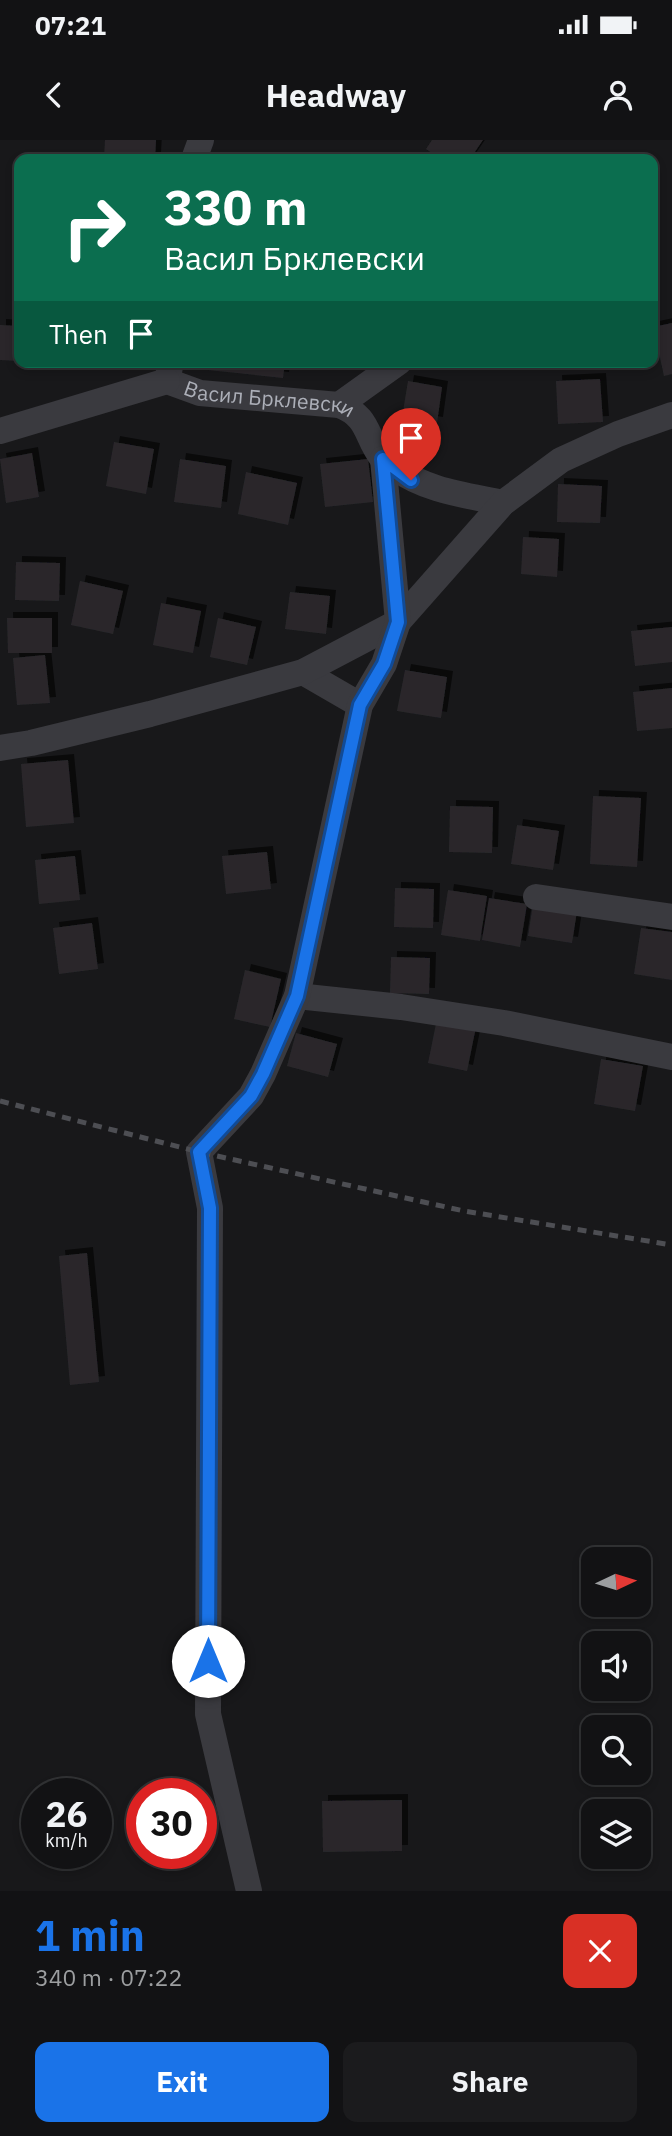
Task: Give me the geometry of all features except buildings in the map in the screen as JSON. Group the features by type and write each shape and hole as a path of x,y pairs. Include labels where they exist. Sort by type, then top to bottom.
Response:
{"street":[{"path":"338,405 390,368"},
{"name":"Васил Брклевски","path":"0,431 169,372 200,393 338,405 353,411 369,431 383,459 411,480 451,493 503,503"},
{"path":"0,748 150,714 303,672 398,622 503,503 561,460 618,434 672,415"},
{"path":"249,1891 208,1714 210,1208 199,1152 251,1096 297,996 360,705 384,664 398,622 383,459"},
{"path":"303,672 360,705"},
{"path":"536,897 672,917"},
{"path":"297,996 401,1007 504,1023 672,1058"}],"railway":[{"path":"0,1101 199,1152 464,1211 672,1245"}],"route":[{"path":"208,1661 210,1208 199,1152 251,1096 297,996 360,705 384,664 398,622 383,459 411,480"}]}
